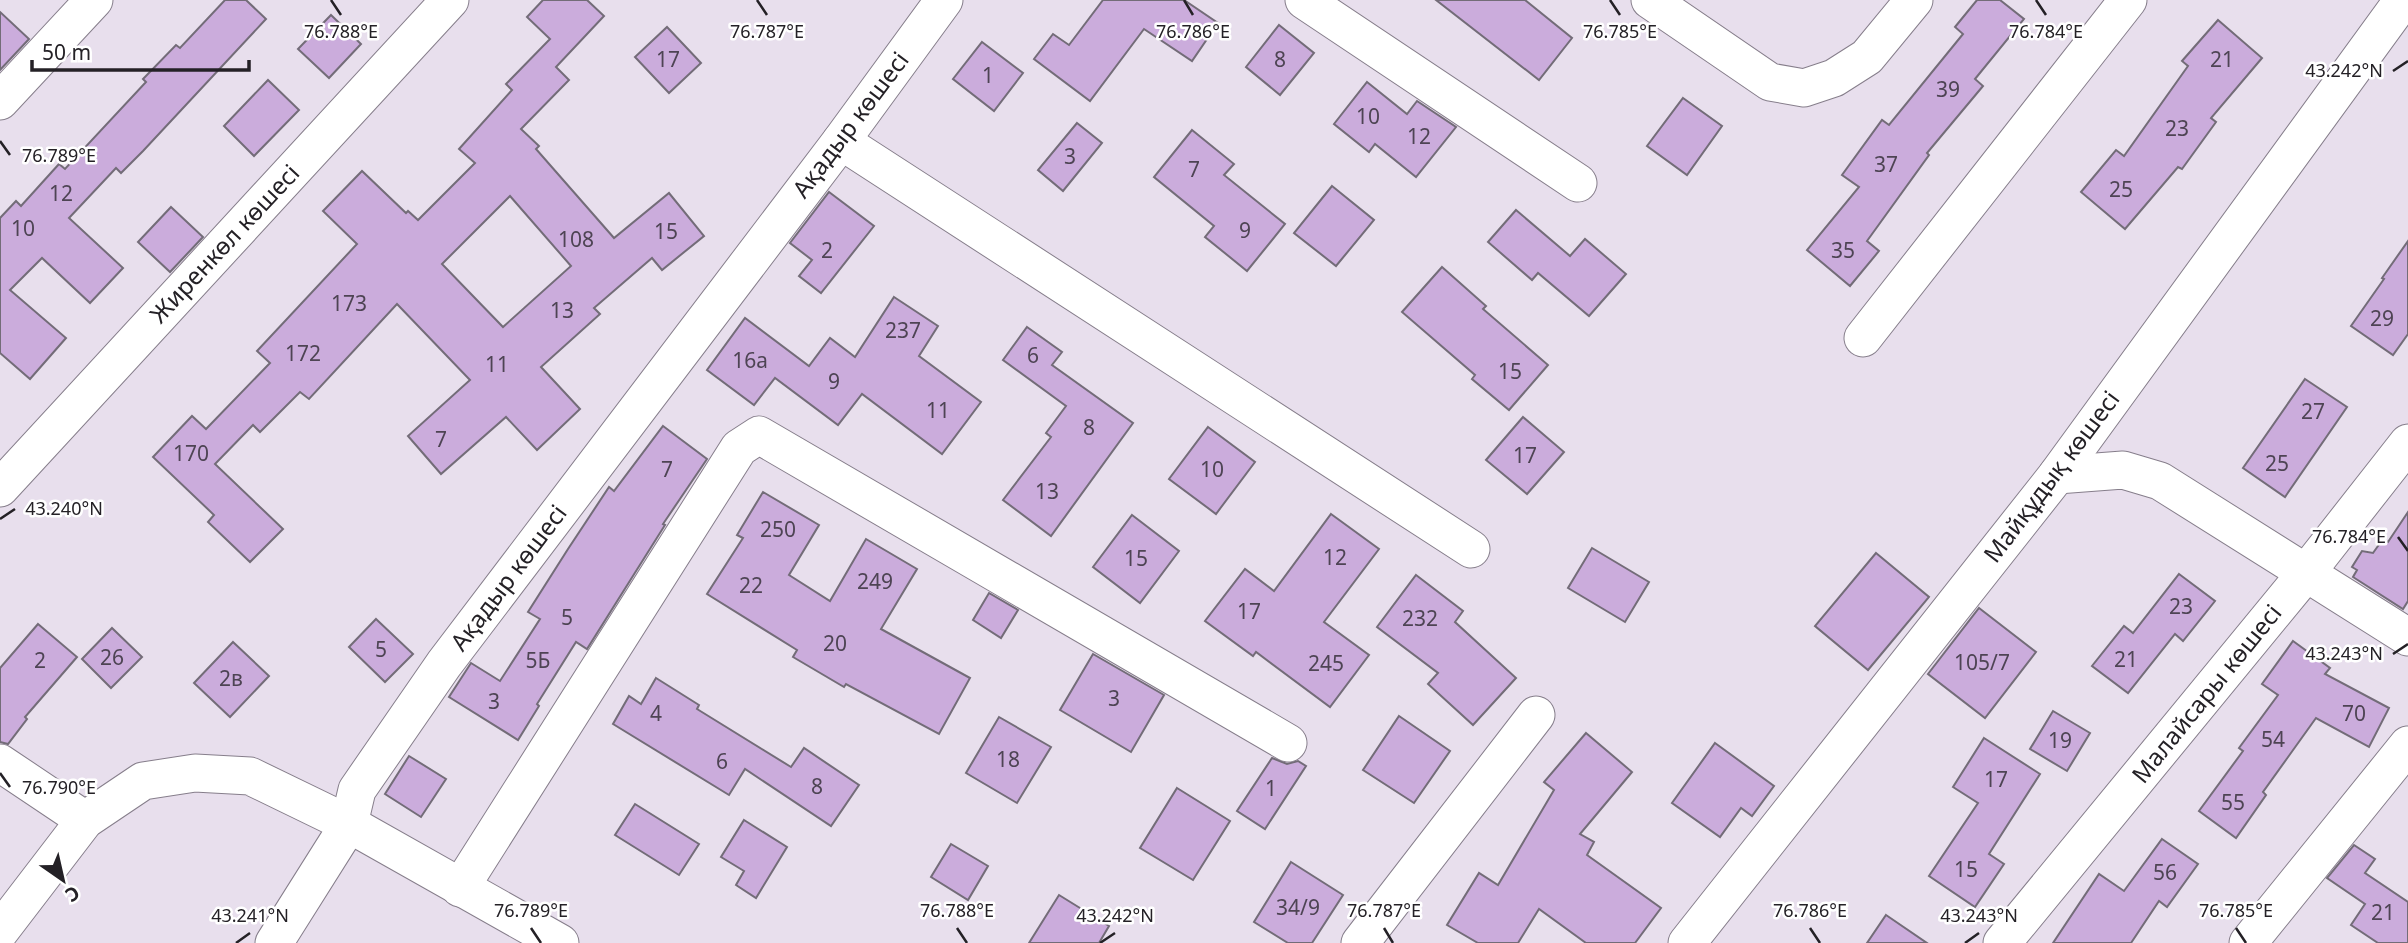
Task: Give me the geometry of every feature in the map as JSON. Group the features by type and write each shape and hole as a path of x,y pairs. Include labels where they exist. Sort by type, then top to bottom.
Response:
{"street":[{"path":"0,102 94,0"},
{"name":"Жиренкөл көшесі","path":"0,488 450,0"},
{"name":"Ақадыр көшесі","path":"274,943 349,824 358,790 444,664 841,141 944,0"},
{"path":"1304,0 1578,183"},
{"path":"1650,0 1770,82 1804,88 1834,78 1867,57 1914,0"},
{"path":"1863,338 2128,0"},
{"name":"Майқұдық көшесі","path":"1687,943 2057,475 2403,0"},
{"path":"841,141 1471,549"},
{"path":"460,888 739,447 759,435 1288,743"},
{"name":"Малайсары көшесі","path":"2002,943 2306,573 2408,443"},
{"path":"2057,475 2123,470 2160,481 2408,637"},
{"path":"1360,943 1536,715"},
{"path":"2248,943 2408,744"},
{"path":"0,763 85,820"},
{"path":"0,931 85,820 144,781 195,773 250,776 349,824 560,943"}],"building":[{"path":"225,0 246,0 266,19 143,151 121,173 116,168 69,218 123,268 90,303 42,258 10,290 66,338 30,379 0,353 0,218 16,201 21,206 59,164 65,169 146,82 143,79 176,45 180,48"},
{"path":"543,0 587,0 604,16 556,67 569,80 521,129 539,146 536,149 614,238 669,193 704,236 662,270 652,258 594,308 600,314 541,367 580,409 537,450 506,417 441,474 408,436 470,380 397,304 309,399 300,392 260,432 253,425 215,464 283,529 250,562 208,522 214,515 153,457 192,416 206,429 270,363 257,351 357,244 323,211 362,171 406,213 408,211 418,220 475,163 459,149 512,90 506,84 550,39 527,17","holes":["510,196 571,266 503,327 442,264"]},
{"path":"1103,0 1184,0 1218,23 1192,61 1144,29 1090,101 1034,59 1053,34 1069,45"},
{"path":"1436,0 1525,0 1572,38 1539,80"},
{"path":"1977,0 2000,0 2024,19 1975,79 1983,86 1927,153 1929,155 1867,241 1879,251 1850,286 1807,250 1859,187 1842,175 1882,120 1889,125 1963,34 1955,27"},
{"path":"0,12 29,39 0,70"},
{"path":"331,15 361,44 329,78 298,49"},
{"path":"2218,20 2262,58 2211,118 2216,122 2182,169 2178,167 2125,229 2081,192 2116,150 2124,156 2188,66 2182,61"},
{"path":"1279,25 1314,53 1280,95 1246,67"},
{"path":"667,27 701,63 669,93 635,57"},
{"path":"982,42 1023,73 994,111 953,79"},
{"path":"268,80 299,110 254,156 224,126"},
{"path":"1367,82 1407,114 1417,101 1456,127 1416,177 1375,144 1369,152 1334,124"},
{"path":"1683,98 1722,126 1687,175 1647,146"},
{"path":"1077,123 1102,143 1063,191 1038,170"},
{"path":"1192,130 1234,164 1224,175 1285,224 1247,271 1205,237 1214,226 1154,177"},
{"path":"1332,186 1374,220 1336,266 1294,233"},
{"path":"829,192 874,226 821,293 799,276 812,260 790,243"},
{"path":"171,207 203,237 170,272 138,242"},
{"path":"1516,210 1570,256 1585,239 1626,274 1589,316 1538,273 1532,280 1488,242"},
{"path":"2408,241 2408,334 2393,355 2351,326"},
{"path":"1442,267 1486,306 1483,309 1548,365 1509,410 1472,379 1475,375 1402,312"},
{"path":"894,297 938,326 919,356 981,402 942,454 862,394 838,425 775,378 754,405 707,370 745,318 809,366 830,338 855,357"},
{"path":"1027,327 1062,352 1052,365 1133,423 1051,536 1003,500 1051,437 1046,433 1066,406 1003,360"},
{"path":"2305,379 2347,407 2285,497 2243,468"},
{"path":"1523,417 1564,452 1527,494 1486,460"},
{"path":"663,426 707,459 663,524 665,525 587,649 576,642 518,740 449,697 471,663 500,681 540,619 528,612 568,549 609,487 614,491"},
{"path":"1208,427 1255,462 1216,514 1169,479"},
{"path":"763,492 819,525 789,575 830,601 866,539 917,569 881,629 970,678 939,734 846,684 844,687 793,657 797,650 707,594 743,538 737,535"},
{"path":"2408,512 2408,601 2403,609 2353,577 2357,570 2352,567 2362,551 2373,553 2383,539 2388,542"},
{"path":"1331,514 1379,549 1324,622 1369,655 1330,707 1256,652 1253,656 1205,621 1245,569 1274,591"},
{"path":"1132,515 1179,551 1140,603 1093,567"},
{"path":"1592,548 1649,582 1625,622 1568,588"},
{"path":"1876,553 1929,597 1868,670 1815,626"},
{"path":"2179,574 2215,601 2183,641 2175,634 2128,693 2092,666 2124,626 2133,633"},
{"path":"1416,575 1463,611 1455,622 1516,678 1473,725 1428,684 1438,673 1377,627"},
{"path":"989,593 1018,610 1001,638 973,620"},
{"path":"1979,608 2036,652 1985,718 1928,674"},
{"path":"376,619 413,654 385,682 349,647"},
{"path":"38,624 77,657 25,717 27,719 8,744 0,742 0,668"},
{"path":"112,628 142,657 111,688 82,659"},
{"path":"2293,641 2330,668 2325,674 2389,708 2369,747 2316,718 2263,792 2266,795 2236,838 2199,811 2243,751 2239,748 2278,695 2262,684"},
{"path":"233,642 269,676 230,717 194,683"},
{"path":"1093,654 1164,695 1131,752 1060,710"},
{"path":"656,678 699,705 697,709 791,767 804,748 859,785 831,826 745,769 729,795 613,724 629,696 641,704"},
{"path":"2053,711 2090,733 2067,771 2030,749"},
{"path":"1399,716 1450,751 1414,803 1363,770"},
{"path":"999,717 1051,747 1017,803 966,773"},
{"path":"1586,733 1632,772 1580,834 1594,842 1587,855 1661,908 1635,943 1586,943 1539,909 1518,943 1478,943 1447,925 1479,873 1498,885 1554,790 1544,782"},
{"path":"1984,738 2040,774 1989,854 2004,864 1975,907 1929,876 1978,803 1953,787"},
{"path":"1715,743 1774,786 1752,816 1741,808 1720,837 1672,803"},
{"path":"409,756 446,779 421,817 385,794"},
{"path":"1272,758 1287,764 1298,761 1306,766 1265,829 1237,811"},
{"path":"1177,788 1230,821 1193,880 1140,848"},
{"path":"635,804 699,844 679,875 615,835"},
{"path":"744,820 787,847 756,898 736,885 744,871 721,857"},
{"path":"2162,839 2198,864 2167,907 2159,901 2131,943 2053,943 2099,874 2124,891"},
{"path":"951,844 988,866 968,900 931,877"},
{"path":"2354,845 2375,859 2365,873 2408,902 2408,943 2378,943 2351,925 2365,904 2327,878"},
{"path":"1291,862 1343,895 1312,943 1288,943 1254,922"},
{"path":"1059,895 1109,926 1099,943 1029,943"},
{"path":"1886,915 1927,943 1867,943"}]}
